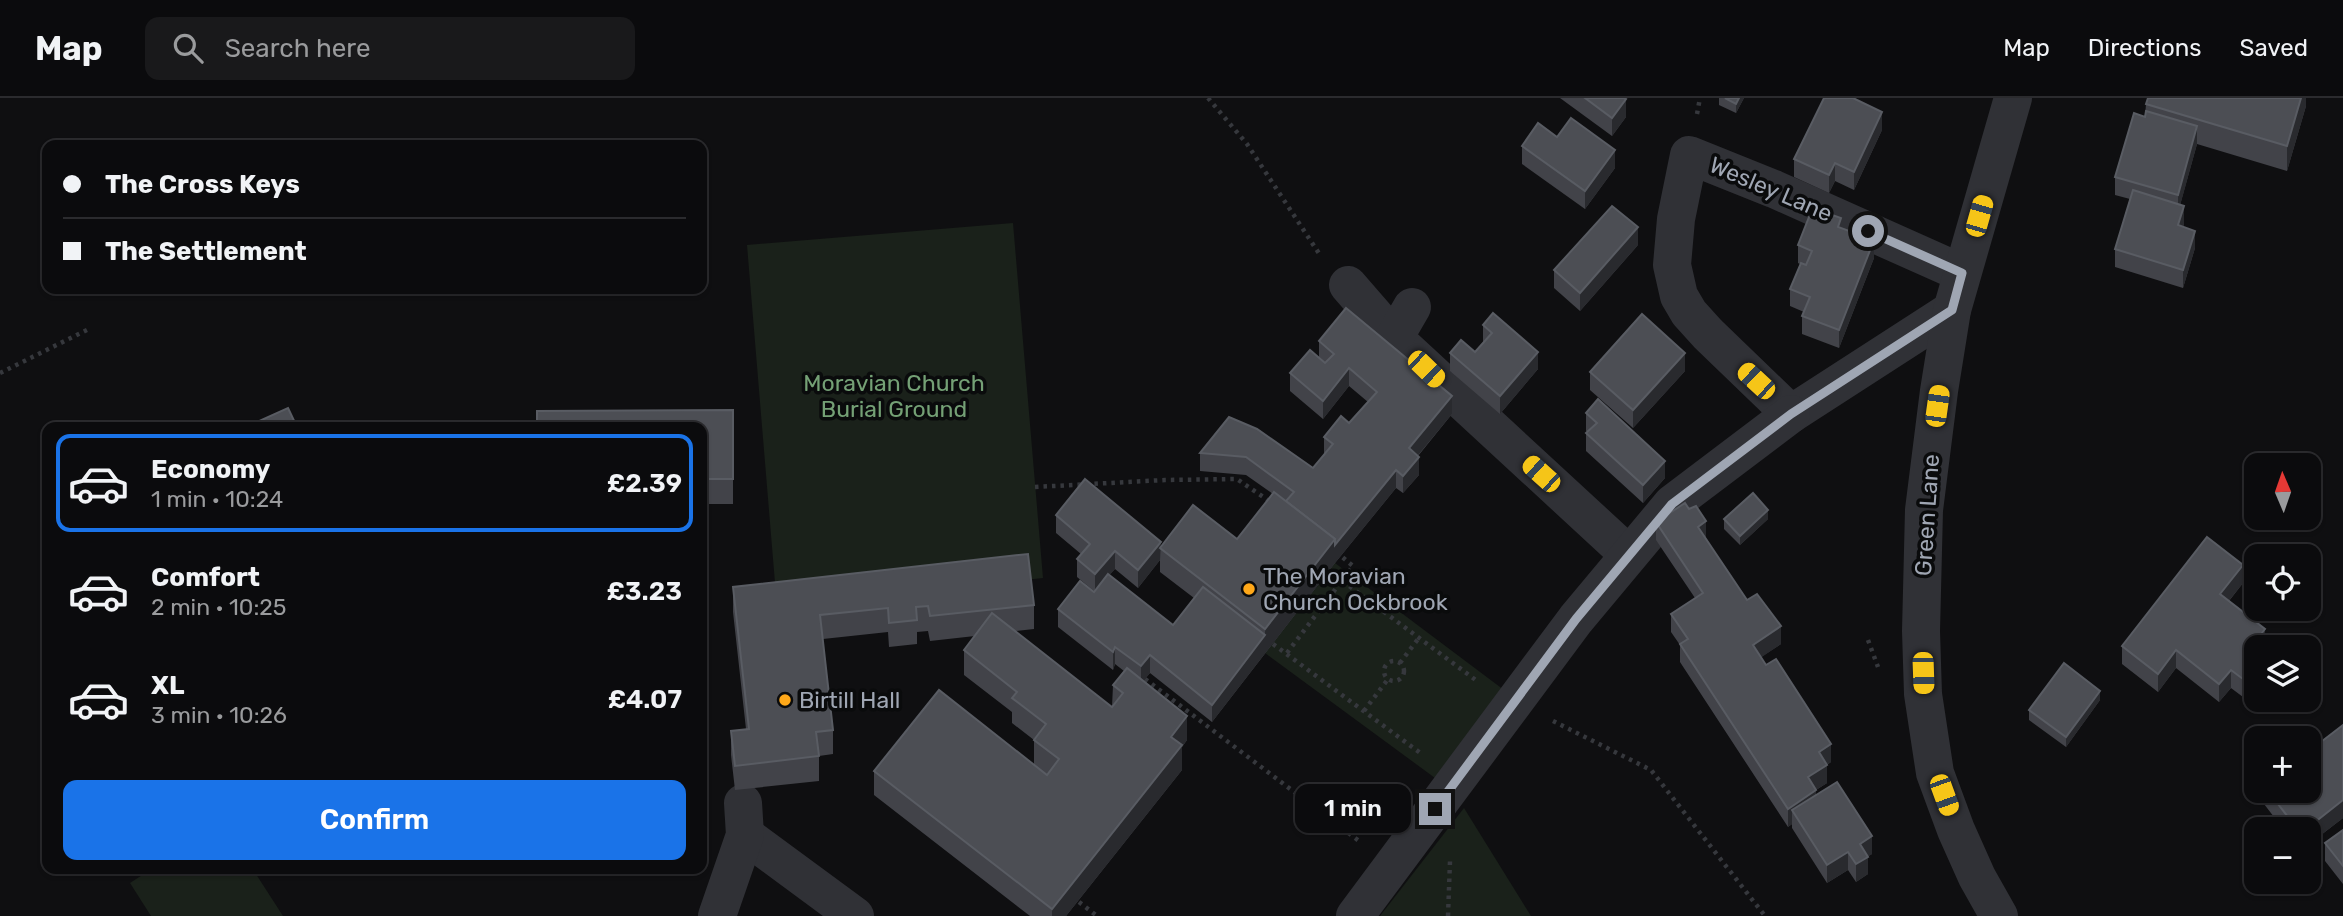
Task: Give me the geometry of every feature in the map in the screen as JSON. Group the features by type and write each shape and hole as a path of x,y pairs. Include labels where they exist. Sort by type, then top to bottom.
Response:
{"street":[{"name":"Green Lane","path":"1999,916 1977,877 1956,830 1936,773 1923,694 1921,631 1924,510 1952,310 2013,98"},
{"name":"Wesley Lane","path":"1791,414 1701,327 1679,296 1672,265 1676,219 1689,155 1774,189 1962,273"},
{"path":"1350,286 1403,323 1628,554"},
{"path":"1355,916 1576,619 1672,504 1791,414 1952,310"},
{"path":"717,916 744,819 855,916"}],"path":[{"path":"1208,98 1247,144 1344,290 1350,286"},
{"path":"0,373 87,330"},
{"path":"1035,487 1165,480 1237,480 1279,508"},
{"path":"1287,653 1353,566 1341,556"},
{"path":"1329,571 1418,639 1513,705 1651,770 1765,916"},
{"path":"1400,663 1418,639"},
{"path":"1273,643 1458,780"},
{"path":"1391,661 1400,663 1404,670 1402,678 1394,682 1388,679 1385,667 1391,661"},
{"path":"1145,679 1392,867"},
{"path":"1364,711 1388,679"},
{"path":"1079,902 1097,916"}],"green space":[{"name":"Moravian Church Burial Ground","path":"1013,223 1043,578 777,607 747,245"},
{"path":"1335,563 1504,690 1435,778 1265,653"},
{"path":"1464,808 1531,916 1380,916"},
{"path":"144,874 256,874 283,916 151,916 130,883"}],"building":[{"path":"1585,98 1624,98 1626,99 1612,118"},
{"path":"1725,98 1739,98 1736,104"},
{"path":"1824,98 1853,98 1882,112 1854,172 1835,163 1829,175 1794,159"},
{"path":"2148,98 2301,98 2287,146 2146,104"},
{"path":"2146,111 2197,126 2178,195 2115,177 2134,113 2145,117"},
{"path":"1571,118 1615,150 1585,191 1522,146 1538,123 1557,137"},
{"path":"2133,190 2184,206 2178,225 2195,231 2183,270 2115,249"},
{"path":"1612,206 1638,227 1580,293 1554,270"},
{"path":"1821,211 1841,218 1838,227 1874,240 1839,330 1802,316 1810,297 1790,289 1801,263 1806,265 1812,251 1798,245 1811,212 1819,215"},
{"path":"1346,308 1452,396 1409,448 1419,457 1403,476 1396,470 1335,545 1335,539 1286,501 1294,492 1246,457 1200,453 1229,417 1257,429 1313,468 1333,444 1324,437 1341,416 1349,423 1377,392 1349,368 1323,401 1290,373 1310,350 1325,363 1334,354 1319,341"},
{"path":"1493,313 1538,352 1500,396 1450,353 1461,340 1475,352 1492,333 1483,325"},
{"path":"1642,314 1685,353 1633,410 1590,372"},
{"path":"1598,399 1665,461 1643,485 1586,433 1597,423 1586,413"},
{"path":"288,408 295,422 257,422"},
{"path":"733,410 733,479 707,479 707,422 537,422 537,411"},
{"path":"1085,479 1161,542 1138,570 1115,551 1095,574 1077,559 1090,544 1056,515"},
{"name":"The Moravian Church Ockbrook","path":"1274,492 1335,539 1265,629 1160,548 1193,505 1237,539"},
{"path":"1753,493 1768,510 1740,536 1724,519"},
{"path":"1685,503 1689,509 1696,506 1706,521 1698,527 1747,600 1757,594 1781,626 1753,645 1766,665 1776,659 1831,744 1819,752 1827,765 1808,777 1816,790 1788,809 1680,644 1688,639 1671,614 1703,593 1656,522"},
{"path":"2207,537 2243,565 2220,594 2244,613 2244,621 2255,621 2265,629 2260,635 2244,635 2244,680 2231,670 2219,684 2176,650 2158,674 2122,646"},
{"name":"Birtill Hall","path":"1028,554 1034,605 930,616 928,606 916,607 917,620 889,623 888,608 820,615 833,730 816,732 819,756 735,766 731,731 749,729 733,587"},
{"path":"1108,574 1173,625 1203,587 1265,635 1212,705 1150,655 1141,666 1115,647 1113,652 1058,609 1080,581 1094,592"},
{"path":"992,613 1112,707 1123,693 1113,685 1127,668 1187,716 1171,737 1182,745 1052,909 874,771 939,690 1047,775 1059,759 1034,740 1046,724 1012,698 1017,692 964,650"},
{"path":"2064,663 2100,691 2066,737 2029,710"},
{"path":"2343,725 2343,800 2321,817 2288,817 2277,803 2321,803 2321,742"},
{"path":"1837,782 1872,836 1860,844 1868,857 1856,864 1848,852 1827,865 1792,810"},
{"path":"2343,830 2343,866 2325,843"}],"place":[{"name":"The Moravian Church Ockbrook","path":"1249,589"},
{"name":"Birtill Hall","path":"785,700"}],"route":[{"path":"1435,809 1576,619 1672,504 1791,414 1952,310 1962,273 1868,231"}]}
